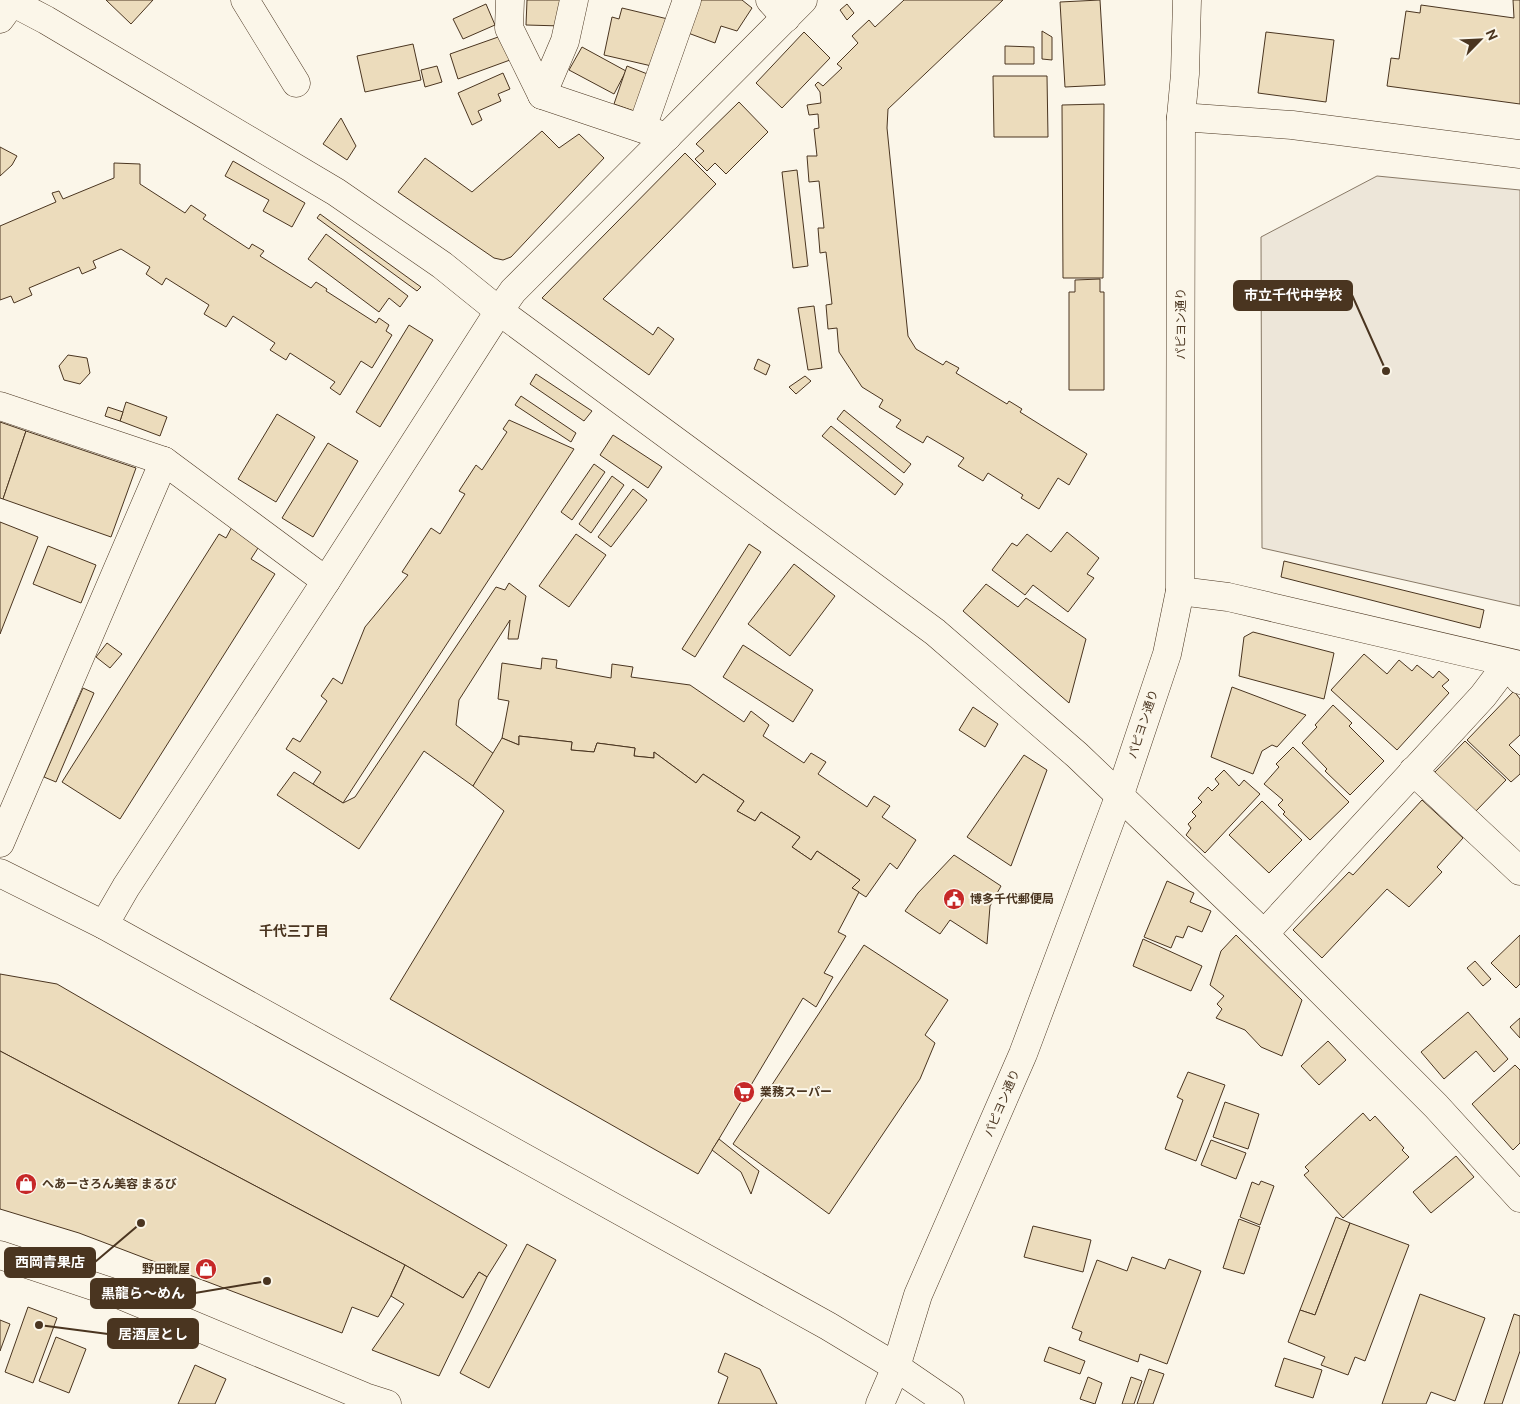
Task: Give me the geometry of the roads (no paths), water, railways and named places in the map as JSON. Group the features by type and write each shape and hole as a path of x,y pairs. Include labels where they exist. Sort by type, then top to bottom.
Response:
{"street":[{"path":"245,0 296,82"},
{"path":"510,0 509,28 542,95 667,137"},
{"path":"542,95 565,41 574,0"},
{"path":"642,128 687,0"},
{"name":"パピヨン通り","path":"880,1404 896,1367 918,1295 1023,1054 1120,797 1167,654 1180,591 1181,117 1185,74 1187,0"},
{"path":"8,5 46,20 336,192 442,265 498,311 934,632 1077,755 1264,934 1436,1106 1520,1198"},
{"path":"104,926 126,886 326,581 498,311 513,291 667,137 786,6"},
{"path":"1181,117 1292,126 1520,154"},
{"path":"0,406 164,461 326,581"},
{"path":"0,843 164,461"},
{"path":"1180,591 1228,597 1516,669"},
{"path":"1264,934 1483,696 1516,669"},
{"path":"1413,770 1520,871"},
{"path":"0,873 104,926 828,1326 896,1367 950,1404"},
{"path":"0,1255 123,1296 365,1397 387,1404"}],"place":[{"name":"市立千代中学校","path":"1386,371"},
{"name":"博多千代郵便局","path":"954,899"},
{"name":"業務スーパー","path":"744,1092"},
{"name":"へあーさろん美容 まるび","path":"26,1184"},
{"name":"西岡青果店","path":"141,1223"},
{"name":"野田靴屋","path":"206,1269"},
{"name":"黒龍ら〜めん","path":"267,1281"},
{"name":"居酒屋とし","path":"39,1325"}],"district":[{"name":"千代三丁目","path":"294,931"}]}
